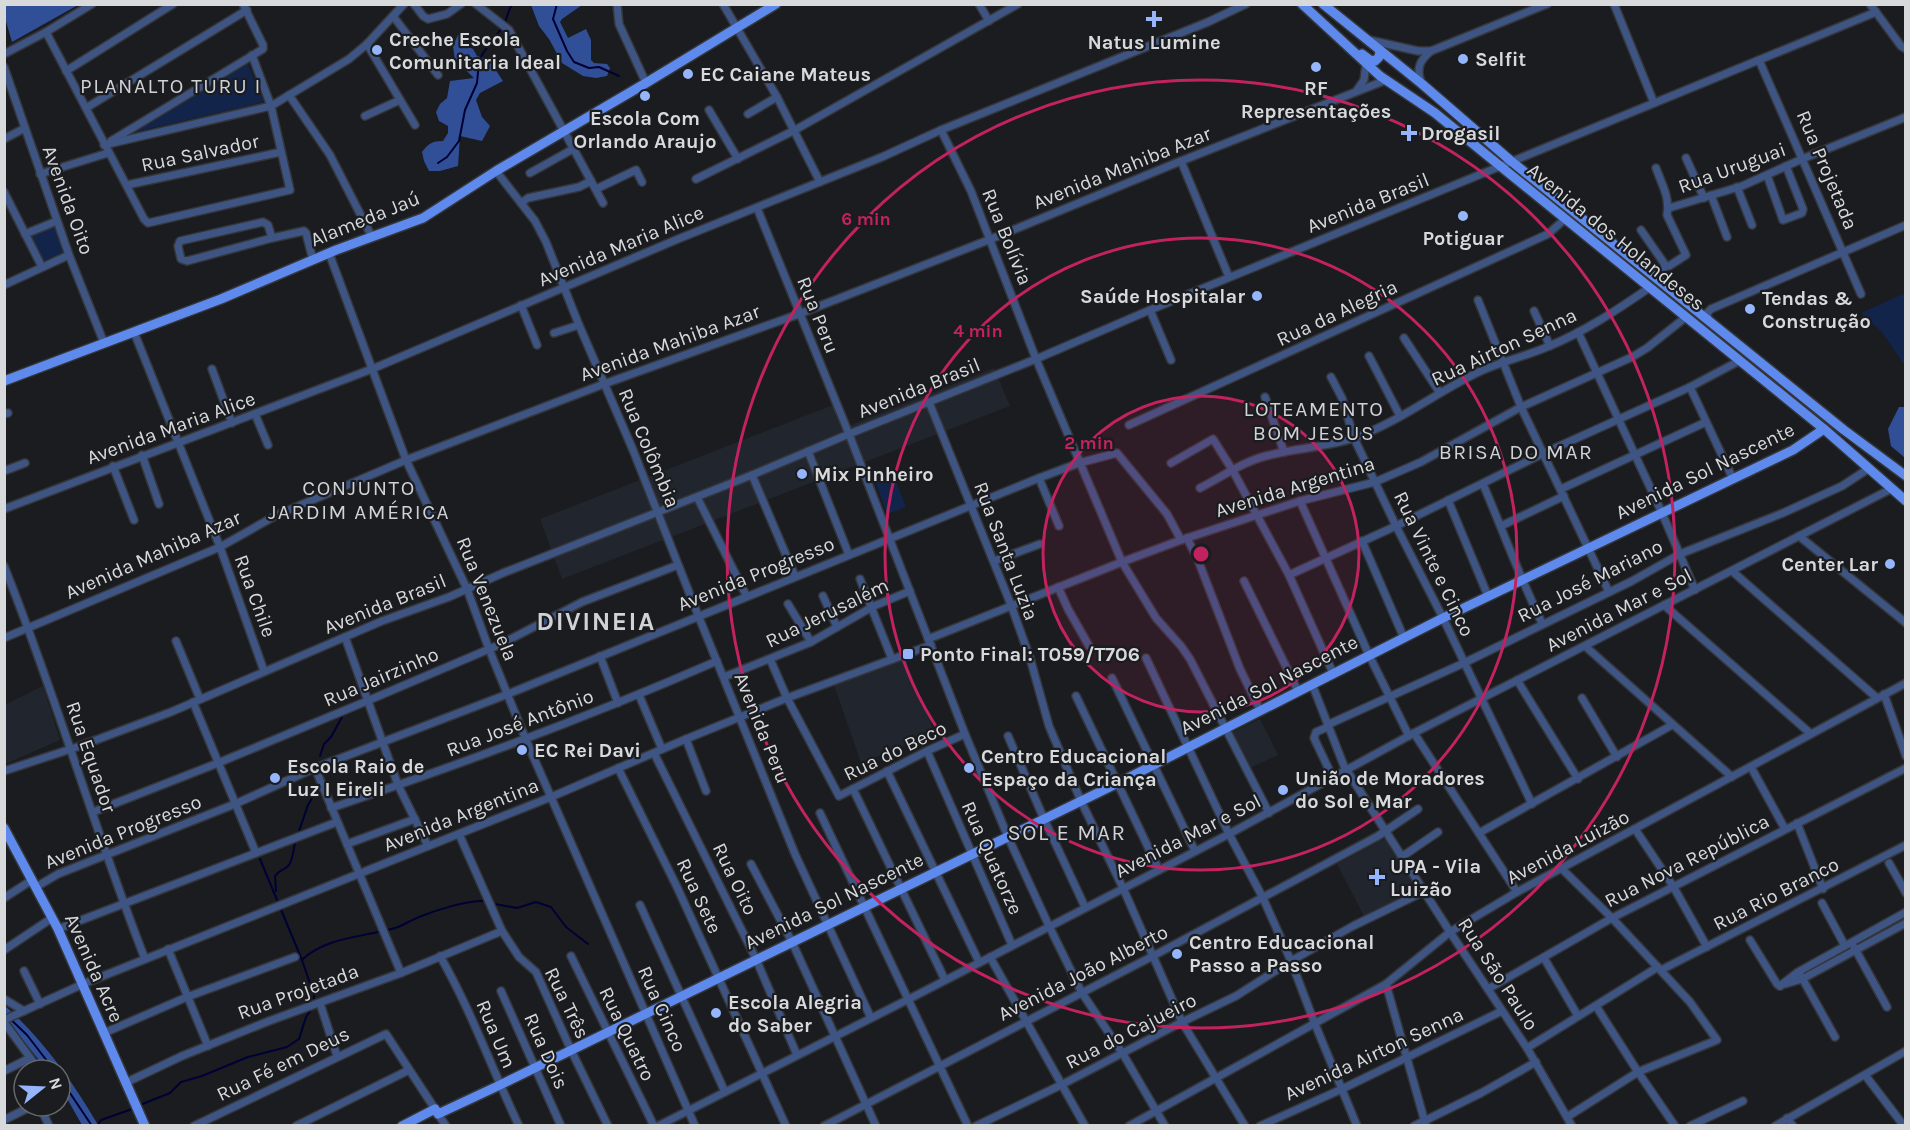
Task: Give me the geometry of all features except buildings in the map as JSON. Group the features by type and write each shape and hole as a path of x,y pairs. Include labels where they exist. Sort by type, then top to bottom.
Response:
{"main road":[{"name":"Alameda Jaú","path":"4,381 134,332 162,325 329,253 423,218 496,171 776,4"},
{"name":"Avenida dos Holandeses","path":"1302,4 1366,64 1427,107 1500,166 1824,429 1905,501"},
{"name":"Avenida dos Holandeses","path":"1323,4 1654,277 1844,430 1905,476"},
{"path":"1316,18 1332,28 1370,60 1378,58 1380,51"},
{"path":"1511,161 1510,169 1513,177"},
{"name":"Avenida Sol Nascente","path":"402,1125 500,1085 865,907 1118,783 1443,618 1793,450 1824,429"},
{"name":"Avenida Acre","path":"4,828 58,929 145,1125"}],"street":[{"path":"4,54 92,4"},
{"path":"66,71 173,4"},
{"path":"104,145 271,106 334,69 367,44 404,4"},
{"path":"414,4 428,19 447,14 461,4"},
{"path":"476,4 509,30 603,203"},
{"path":"617,4 619,24 646,83"},
{"path":"723,4 795,130 820,182"},
{"path":"980,4 989,21"},
{"path":"696,179 795,130 1018,4"},
{"name":"Avenida Maria Alice","path":"4,509 372,369 521,305 882,158 941,130 1208,22 1246,4"},
{"path":"1422,84 1418,68 1421,60 1431,51 1547,4"},
{"path":"1614,4 1654,103"},
{"path":"1870,4 1905,49"},
{"path":"86,108 245,7 264,47 104,145"},
{"name":"Avenida Brasil","path":"4,771 143,723 345,637 752,476 1229,277 1311,248 1511,161 1876,12"},
{"path":"393,16 438,75"},
{"path":"46,32 108,153 148,223 290,190 271,106 252,55"},
{"path":"1367,40 1418,51 1431,51"},
{"path":"367,44 415,125"},
{"name":"Rua Projetada","path":"1759,60 1861,294"},
{"path":"1352,93 1363,83 1366,64"},
{"name":"Avenida Oito","path":"5,70 69,255 104,344"},
{"name":"Avenida Mahiba Azar","path":"4,638 220,548 275,516 406,460 604,384 923,268 1181,161 1386,80"},
{"path":"289,95 330,155 372,237"},
{"path":"748,114 777,97"},
{"path":"365,116 400,100"},
{"path":"710,110 738,159"},
{"name":"Rua Uruguai","path":"1669,208 1737,187 1905,117"},
{"path":"4,139 25,128"},
{"name":"Rua Bolívia","path":"941,130 971,191 1036,359 1122,562 1156,618 1185,651 1269,813"},
{"path":"530,173 573,149"},
{"name":"Rua Salvador","path":"127,186 281,152"},
{"path":"40,174 108,153"},
{"path":"1686,158 1727,237"},
{"path":"1181,161 1229,277"},
{"path":"1767,175 1781,218 1785,219 1803,211 1786,166"},
{"path":"1654,277 1666,266 1686,255 1667,215 1669,208 1656,168"},
{"path":"596,189 636,170 642,182"},
{"name":"Rua Colômbia","path":"496,171 541,230 658,512 698,615"},
{"path":"521,203 528,198 579,187 591,181"},
{"path":"1737,187 1752,225"},
{"path":"4,192 42,267"},
{"name":"Rua Peru","path":"757,208 849,434"},
{"name":"Rua da Alegria","path":"1129,425 1548,234 1565,219"},
{"path":"25,234 57,220"},
{"path":"272,238 268,225 263,222 180,241 178,246 181,259 184,261 304,231 313,260"},
{"path":"1708,320 1707,314 1710,310 1905,225"},
{"path":"1641,230 1666,266"},
{"name":"Rua Venezuela","path":"329,253 406,460 467,589 526,740 607,921"},
{"path":"4,285 69,255"},
{"name":"Rua Airton Senna","path":"1200,488 1263,456 1354,438 1483,371 1550,346 1578,332 1614,312 1649,288"},
{"path":"1478,300 1521,407 1609,592"},
{"path":"521,305 537,345"},
{"path":"1150,310 1171,360"},
{"path":"1534,311 1550,346"},
{"name":"Avenida Argentina","path":"5,1021 83,984 551,797 788,698 892,659 1011,605 1184,539 1300,501 1374,482 1421,462 1521,407 1632,357 1686,317"},
{"path":"554,333 579,325"},
{"name":"Rua Chile","path":"134,332 220,548 264,671"},
{"path":"1578,332 1695,590"},
{"path":"1404,338 1440,393"},
{"path":"1369,356 1400,416"},
{"path":"1289,575 1544,453 1689,387 1739,360"},
{"path":"212,369 232,423"},
{"name":"Rua Vinte e Cinco","path":"1330,377 1342,399 1354,438 1374,482 1443,618 1532,804"},
{"path":"1689,387 1733,479"},
{"path":"1265,397 1284,452"},
{"name":"Rua Santa Luzia","path":"929,402 1011,605 1030,658 1045,714 1081,801 1123,888 1182,1022 1245,1125"},
{"path":"255,414 268,445"},
{"path":"1501,526 1635,456 1706,422"},
{"path":"849,434 965,734 1008,837 1082,993 1123,1054 1165,1125"},
{"path":"1171,463 1213,439 1233,471 1289,575 1333,673"},
{"path":"808,451 849,555"},
{"path":"890,539 1039,478 1079,463 1117,453 1167,514 1198,560 1240,669 1260,710"},
{"path":"142,456 159,504"},
{"path":"4,471 25,463"},
{"path":"114,466 134,520"},
{"name":"Rua José Mariano","path":"1333,778 1314,738 1316,732 1464,663 1609,592 1680,554 1783,513 1842,486 1869,469"},
{"path":"752,476 795,576"},
{"path":"1039,478 1059,526"},
{"path":"1483,484 1521,580 1542,624"},
{"name":"Avenida Mar e Sol","path":"656,1125 909,999 1269,813 1480,699 1891,489"},
{"path":"697,497 746,595"},
{"path":"1448,500 1488,596"},
{"path":"1300,501 1389,698 1411,735 1517,892"},
{"path":"1799,536 1905,623"},
{"name":"Avenida Progresso","path":"4,898 34,883 235,804 315,768 890,539"},
{"path":"1362,541 1404,638"},
{"path":"994,561 1040,544"},
{"name":"Rua Jairzinho","path":"93,812 367,701 489,649 582,602 678,565"},
{"name":"Rua Equador","path":"4,566 29,627 69,748 145,959"},
{"path":"1732,571 1881,696 1905,756"},
{"path":"860,579 892,659"},
{"path":"1244,581 1298,691"},
{"path":"1058,587 1089,646"},
{"name":"Rua Jerusalém","path":"724,677 811,642 871,608 910,591"},
{"path":"823,596 837,627"},
{"path":"788,604 811,642"},
{"path":"1664,605 1811,734"},
{"name":"Avenida Peru","path":"698,615 795,854 871,1018"},
{"path":"345,637 398,785 428,846"},
{"path":"176,641 218,763 256,853"},
{"path":"1585,646 1732,777"},
{"path":"600,656 618,703"},
{"path":"1146,658 1229,834 1263,898 1357,1125"},
{"path":"770,659 788,698"},
{"name":"Rua José Antônio","path":"331,807 526,740 717,661"},
{"path":"1112,678 1195,851"},
{"path":"1517,680 1578,779"},
{"name":"Avenida Luizão","path":"1130,1125 1386,984 1450,932 1517,892 1905,682"},
{"name":"Rua São Paulo","path":"1312,684 1347,770 1536,1062 1570,1123"},
{"path":"639,695 662,749"},
{"path":"1076,696 1159,870"},
{"name":"Rua do Beco","path":"788,698 839,796 965,734"},
{"path":"1582,698 1617,757"},
{"path":"1479,833 1672,725"},
{"path":"1008,736 1085,907"},
{"path":"686,739 706,791"},
{"name":"Rua Quatorze","path":"927,751 1012,945"},
{"name":"Rua Oito","path":"654,753 756,959 797,1055"},
{"path":"1751,767 1785,829"},
{"path":"315,768 401,972"},
{"name":"Rua Sete","path":"618,768 719,978 786,1125"},
{"name":"Rua Nova República","path":"1488,989 1612,918 1905,768"},
{"path":"887,771 979,962"},
{"path":"853,789 945,980"},
{"name":"Avenida João Alberto","path":"824,1125 1263,898 1387,830 1418,809"},
{"path":"820,813 968,1125"},
{"path":"347,844 415,819"},
{"path":"58,929 337,822"},
{"path":"1797,823 1823,889"},
{"path":"1635,829 1673,886 1707,947"},
{"path":"1403,856 1438,832"},
{"name":"Rua Três","path":"459,834 502,930 519,957 536,972 608,1125"},
{"name":"Rua Rio Branco","path":"1527,1048 1659,969 1823,889 1905,845"},
{"path":"1889,863 1905,893"},
{"path":"751,864 792,942 876,1125"},
{"path":"1561,868 1612,918 1690,1002 1717,1040 1638,1072 1570,1123"},
{"name":"Rua do Cajueiro","path":"976,1125 1061,1085 1236,996 1353,926 1425,891"},
{"path":"1822,903 1848,944 1856,950 1887,1007"},
{"path":"640,905 725,1092"},
{"path":"4,950 52,918"},
{"path":"1780,986 1798,972 1848,944 1905,918"},
{"path":"1780,986 1802,979 1856,950 1905,918"},
{"name":"Rua Cinco","path":"607,921 695,1125"},
{"name":"Rua Projetada","path":"126,1083 207,1046 269,1021 320,1004 502,930"},
{"path":"1750,940 1780,986"},
{"path":"168,950 207,1046"},
{"name":"Rua Um","path":"440,956 461,994 519,1125"},
{"name":"Rua Quatro","path":"571,956 607,1032 656,1125"},
{"path":"104,1033 187,997 295,957"},
{"path":"990,957 1085,1125"},
{"path":"1544,958 1578,1016"},
{"path":"24,971 40,1004"},
{"path":"1798,972 1835,1036"},
{"path":"1386,984 1425,1123"},
{"name":"Rua Dois","path":"501,991 561,1125"},
{"path":"4,999 20,1013"},
{"path":"320,1004 337,1056"},
{"path":"1596,1006 1675,1125"},
{"name":"Avenida Airton Senna","path":"1260,1125 1342,1089 1502,1011"},
{"path":"5,1021 30,1058"},
{"name":"Rua Fé em Deus","path":"194,1125 387,1034 409,1070"},
{"path":"1774,1125 1905,1052"},
{"path":"1414,1125 1425,1123 1536,1062"},
{"path":"296,1125 409,1070 446,1125"},
{"path":"1865,1075 1904,1125"},
{"path":"1690,1125 1743,1101"},
{"path":"1788,1118 1793,1125"}],"shaded area":[{"path":"5,4 78,5 12,42 5,18"},
{"path":"531,5 582,5 560,22 568,38 586,29 591,40 591,60 594,63 607,64 610,68 607,76 596,78 583,76 562,63 539,26"},
{"path":"463,32 473,35 467,46 473,49 477,56 489,60 503,81 480,93 476,100 482,117 490,126 482,141 460,136 458,166 440,171 429,171 422,152 431,144 443,141 448,133 448,126 439,121 436,112 447,98 450,81 474,78 455,60 453,46 458,35"},
{"path":"248,64 263,102 135,132"},
{"path":"54,226 64,252 43,261 31,237"},
{"path":"1905,293 1905,366 1882,332 1861,313"},
{"path":"994,368 1010,406 562,579 540,519 833,405 841,429"},
{"path":"1899,407 1905,407 1905,458 1891,446 1888,429"},
{"path":"893,474 906,507 887,514 875,481"},
{"path":"905,658 935,734 861,763 834,685"},
{"path":"43,686 60,740 5,764 5,705"},
{"path":"1260,719 1278,755 1250,768 1231,733"},
{"name":"UPA - Vila Luizão","path":"1386,838 1419,890 1364,916 1337,864"},
{"path":"4,1005 32,1032 53,1058 37,1058 5,1018"},
{"path":"72,1085 98,1125 82,1125 72,1107"}],"waterway":[{"path":"438,163 447,157 459,141 465,110 477,83 479,61 504,25 513,4"},
{"path":"557,4 553,19 574,62 589,68 599,67 619,76"},
{"path":"320,756 324,744 331,737 342,717"},
{"path":"299,831 308,805 319,786"},
{"path":"276,891 275,876 289,865 295,843"},
{"path":"260,859 302,960 314,995 314,1002"},
{"path":"302,960 312,952 335,942 398,927 451,906 483,901"},
{"path":"495,904 517,908 536,902 551,907 566,927 588,944"},
{"path":"140,1105 170,1093 181,1082 248,1057 287,1047 299,1039 306,1017 313,1007"},
{"path":"4,1013 27,1035 45,1058"},
{"path":"72,1096 92,1126"},
{"path":"97,1126 101,1120 135,1108"}],"place":[{"name":"Natus Lumine","path":"1154,19"},
{"name":"Creche Escola Comunitaria Ideal","path":"377,50"},
{"name":"Selfit","path":"1463,59"},
{"name":"RF Representações","path":"1316,67"},
{"name":"EC Caiane Mateus","path":"688,74"},
{"name":"Escola Com Orlando Araujo","path":"645,96"},
{"name":"Drogasil","path":"1409,133"},
{"name":"Potiguar","path":"1463,216"},
{"name":"Saúde Hospitalar","path":"1257,296"},
{"name":"Tendas & Construção","path":"1750,309"},
{"name":"Mix Pinheiro","path":"802,474"},
{"name":"Center Lar","path":"1890,564"},
{"name":"Ponto Final: T059/T706","path":"908,654"},
{"name":"EC Rei Davi","path":"522,750"},
{"name":"Centro Educacional Espaço da Criança","path":"969,768"},
{"name":"Escola Raio de Luz I Eireli","path":"275,778"},
{"name":"União de Moradores do Sol e Mar","path":"1283,790"},
{"name":"UPA - Vila Luizão","path":"1377,877"},
{"name":"Centro Educacional Passo a Passo","path":"1177,954"},
{"name":"Escola Alegria do Saber","path":"716,1013"}],"district":[{"name":"PLANALTO TURU I","path":"171,86"},
{"name":"LOTEAMENTO BOM JESUS","path":"1314,421"},
{"name":"BRISA DO MAR","path":"1516,452"},
{"name":"CONJUNTO JARDIM AMÉRICA","path":"359,500"},
{"name":"DIVINEIA","path":"596,621"},
{"name":"SOL E MAR","path":"1067,833"}]}
